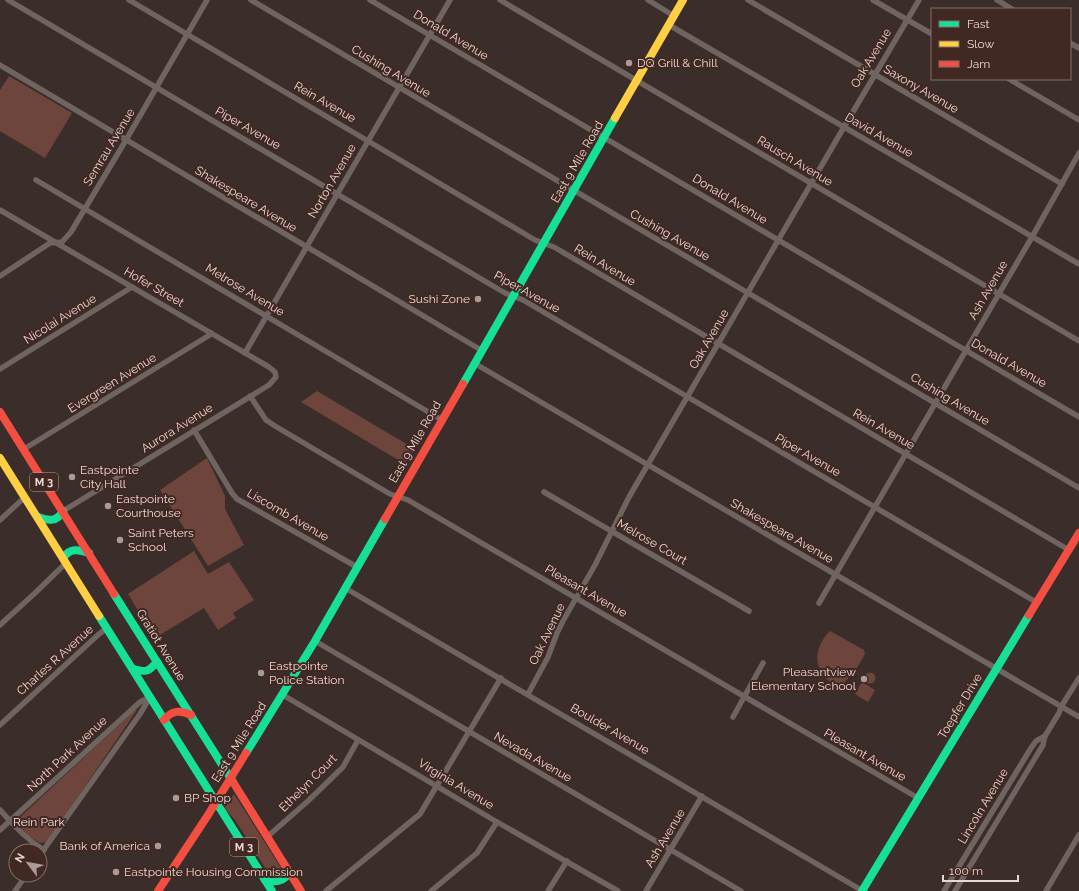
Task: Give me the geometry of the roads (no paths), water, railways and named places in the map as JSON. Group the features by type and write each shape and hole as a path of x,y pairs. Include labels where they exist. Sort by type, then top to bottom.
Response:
{"main road":[{"name":"East 9 Mile Road","path":"158,891 216,802 315,641 481,350 638,81 683,0"},
{"name":"Gratiot Avenue","path":"0,412 301,891"},
{"name":"M 3","path":"1,463 38,517 272,891"},
{"path":"38,517 45,520 54,520 60,517 63,511"},
{"name":"Toepfer Drive","path":"863,891 1079,533"},
{"path":"64,560 67,552 72,550 79,550 89,553"},
{"path":"133,669 150,670 157,662"},
{"path":"164,720 168,714 175,711 190,715"},
{"path":"265,880 278,882 285,880 289,873"}],"street":[{"name":"Piper Avenue","path":"8,0 1036,602"},
{"name":"Rein Avenue","path":"129,0 535,240 554,247 1069,550"},
{"name":"Semrau Avenue","path":"0,276 50,243 62,242 66,238 126,140 207,0"},
{"name":"Cushing Avenue","path":"251,0 1079,488"},
{"name":"Donald Avenue","path":"370,0 1079,417"},
{"name":"Norton Avenue","path":"245,353 450,0"},
{"name":"Rausch Avenue","path":"500,0 1079,341"},
{"path":"648,0 674,16"},
{"name":"Saxony Avenue","path":"748,0 1062,184"},
{"path":"873,0 931,33"},
{"name":"Oak Avenue","path":"528,694 548,657 563,621 577,598 629,498 811,183 919,0"},
{"path":"997,0 1010,8"},
{"name":"David Avenue","path":"669,25 1079,264"},
{"name":"Shakespeare Avenue","path":"0,65 481,350"},
{"path":"1011,80 1079,120"},
{"name":"Ash Avenue","path":"819,603 1032,237 1079,153"},
{"name":"Melrose Avenue","path":"36,180 442,420"},
{"name":"Hofer Street","path":"0,210 269,367 275,372 276,377 272,382 261,389"},
{"name":"Nicolai Avenue","path":"0,369 132,287"},
{"name":"Evergreen Avenue","path":"24,449 211,333"},
{"name":"Shakespeare Avenue","path":"474,363 1079,717"},
{"name":"Aurora Avenue","path":"63,511 261,389"},
{"name":"Pleasant Avenue","path":"250,396 270,423 383,490 397,497 408,500 918,798"},
{"name":"Liscomb Avenue","path":"194,430 237,499 357,567"},
{"name":"Melrose Court","path":"544,492 749,612"},
{"path":"0,520 25,498"},
{"path":"0,625 35,593 64,560"},
{"name":"Boulder Avenue","path":"345,588 863,891"},
{"name":"Charles R Avenue","path":"0,725 99,634 108,628"},
{"name":"Nevada Avenue","path":"315,641 741,891"},
{"path":"733,717 763,663"},
{"path":"326,891 420,814 501,678"},
{"name":"Lincoln Avenue","path":"955,891 1043,745 1045,736 1060,713 1061,707 1079,678"},
{"name":"Virginia Avenue","path":"283,695 497,822 618,891"},
{"path":"48,844 140,714 150,697"},
{"name":"North Park Avenue","path":"0,830 140,702 150,697"},
{"name":"Lincoln Avenue","path":"944,891 1036,740 1045,736"},
{"name":"Ethelyn Court","path":"267,837 309,800 343,767 358,740"},
{"name":"Ash Avenue","path":"646,891 702,796"},
{"path":"0,810 32,843"},
{"path":"431,891 477,853 497,822"},
{"path":"1046,891 1079,834"},
{"path":"548,891 566,861"}],"place":[{"name":"DQ Grill & Chill","path":"629,63"},
{"name":"Sushi Zone","path":"478,299"},
{"name":"Eastpointe City Hall","path":"72,477"},
{"name":"Eastpointe Courthouse","path":"108,506"},
{"name":"Saint Peters School","path":"120,540"},
{"name":"Eastpointe Police Station","path":"261,673"},
{"name":"Pleasantview Elementary School","path":"864,679"},
{"name":"BP Shop","path":"176,798"},
{"name":"Bank of America","path":"158,846"},
{"name":"Eastpointe Housing Commission","path":"116,872"}],"park label":[{"name":"Rein Park","path":"39,822"}]}
